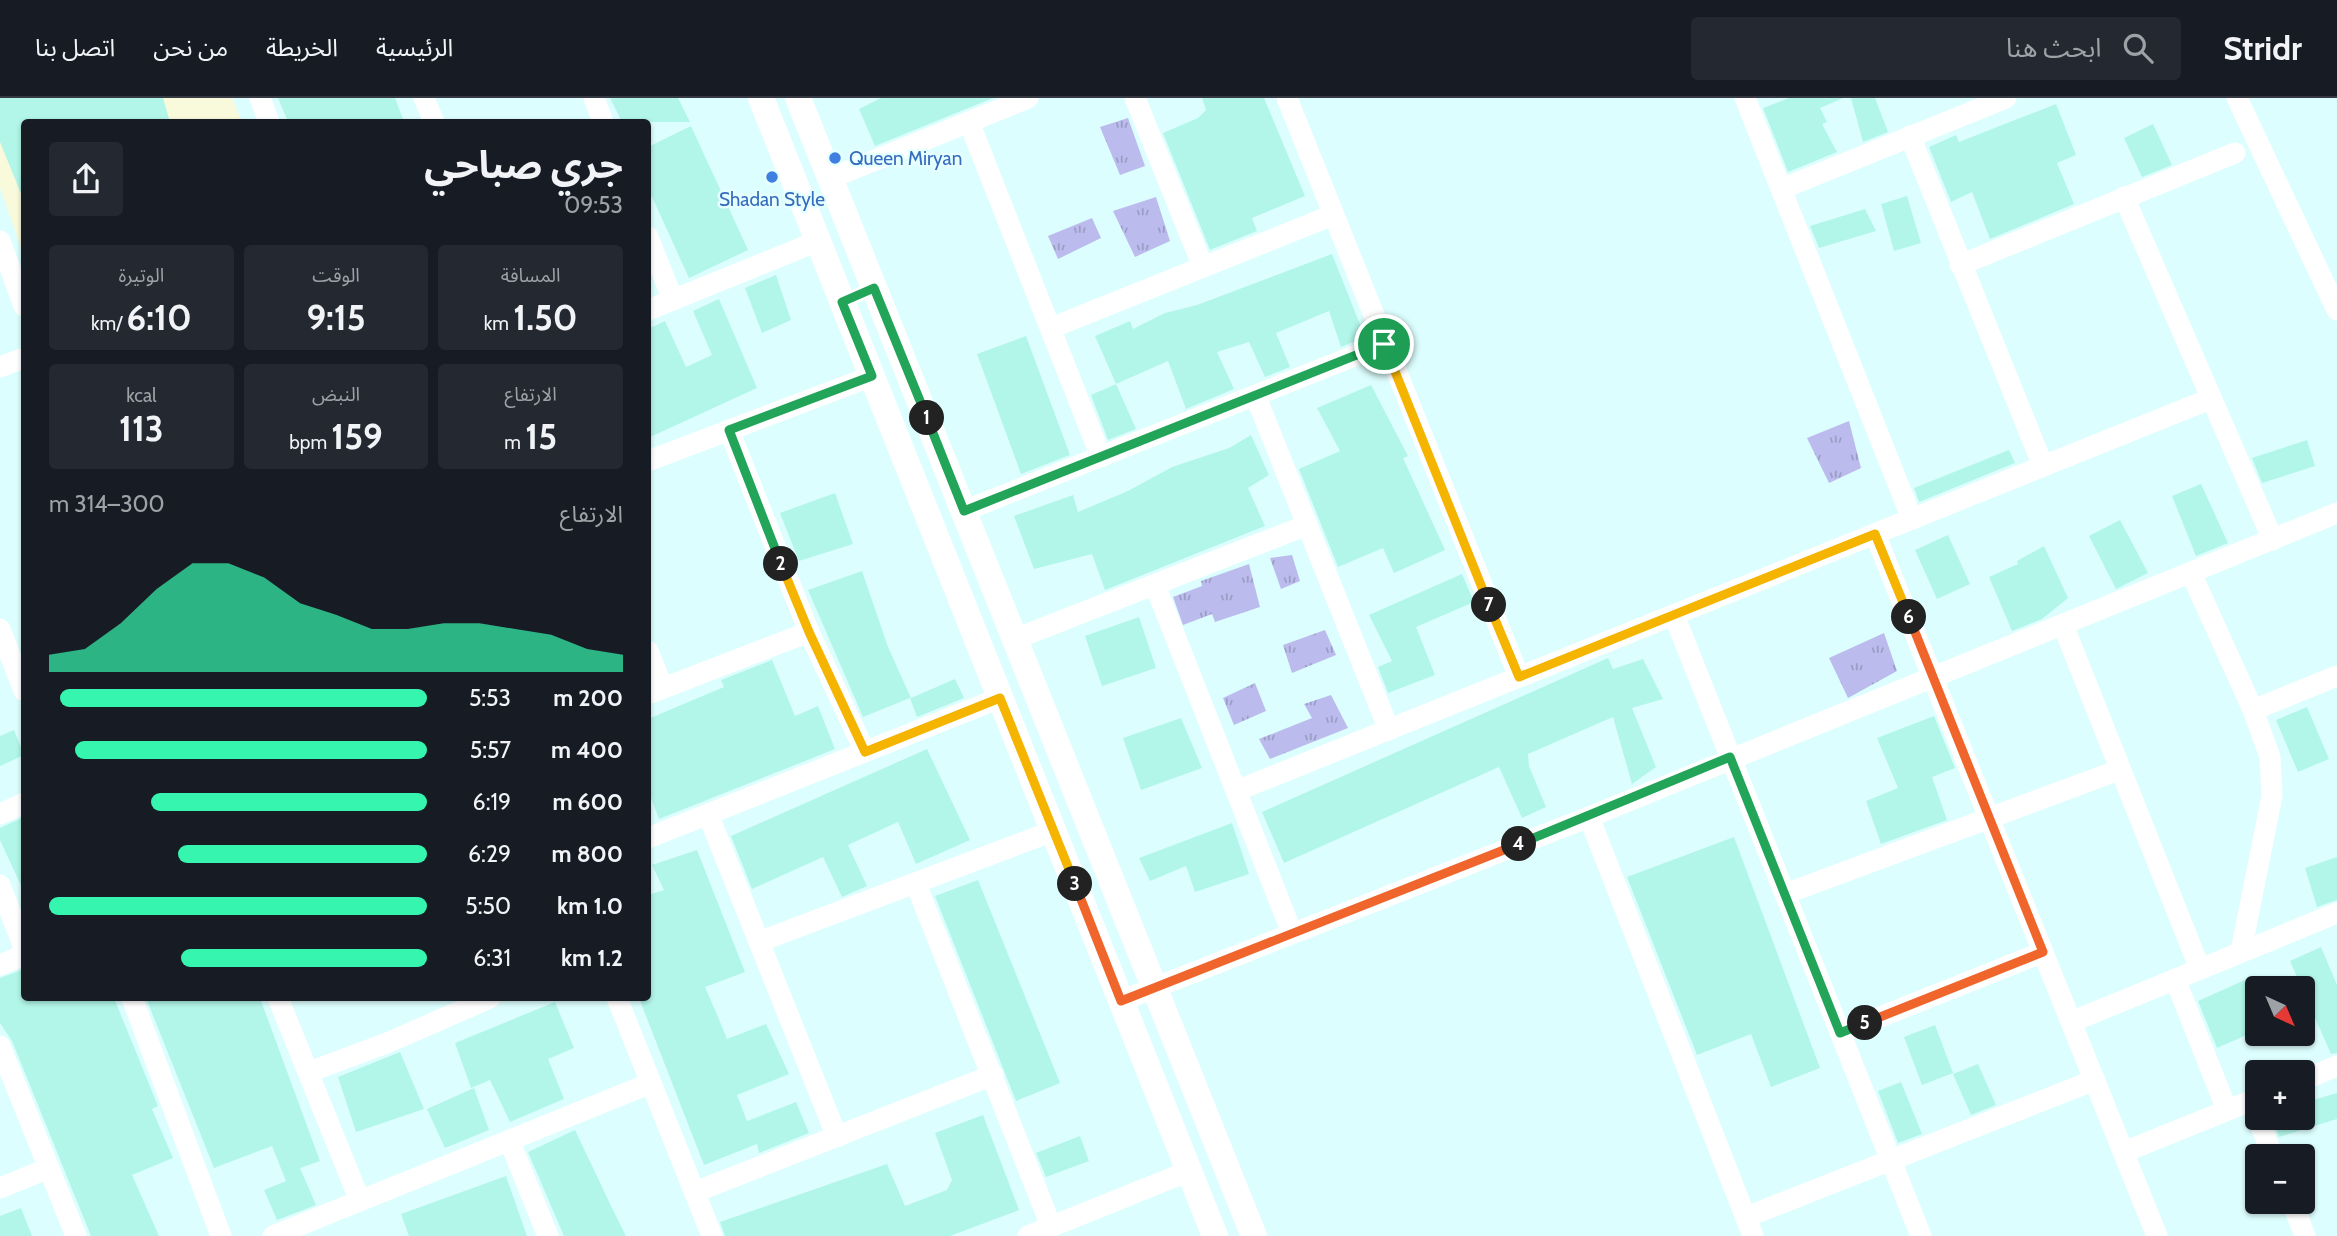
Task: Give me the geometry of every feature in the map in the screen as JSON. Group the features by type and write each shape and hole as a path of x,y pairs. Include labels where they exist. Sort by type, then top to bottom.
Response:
{"street":[{"path":"260,98 268,119"},
{"path":"424,98 433,119"},
{"path":"594,98 602,119"},
{"path":"761,98 1215,1236"},
{"path":"799,98 1254,1236"},
{"path":"831,178 1028,98"},
{"path":"1135,98 1203,267"},
{"path":"1287,98 1519,677"},
{"path":"1745,98 1912,519"},
{"path":"1782,189 2006,98"},
{"path":"2237,98 2337,310"},
{"path":"970,122 1101,457"},
{"path":"1910,136 2043,466"},
{"path":"1960,265 2235,153"},
{"path":"2124,197 2273,540"},
{"path":"1051,328 1333,215"},
{"path":"0,241 21,290"},
{"path":"651,309 818,241"},
{"path":"651,245 673,300"},
{"path":"842,302 874,288"},
{"path":"964,511 1384,344"},
{"path":"0,367 21,359"},
{"path":"651,460 872,376"},
{"path":"1256,397 1390,730"},
{"path":"1236,791 2210,399"},
{"path":"729,430 809,632 865,752"},
{"path":"1121,1001 1589,817 1730,757 2337,513"},
{"path":"1015,639 1307,525"},
{"path":"1875,534 2157,1236"},
{"path":"2191,573 2253,710 2270,757 2273,776 2241,951"},
{"path":"1155,585 1292,933"},
{"path":"1674,615 1921,1236"},
{"path":"2063,625 2200,969"},
{"path":"0,629 21,683"},
{"path":"651,668 655,691 809,632"},
{"path":"2253,710 2336,679"},
{"path":"651,837 1000,698"},
{"path":"1785,894 1990,821 2119,770"},
{"path":"0,814 21,804"},
{"path":"708,814 761,941 837,1137"},
{"path":"1589,817 1750,1227 1891,1161 2095,1080"},
{"path":"761,941 1053,831"},
{"path":"916,884 1051,1226"},
{"path":"0,885 21,940"},
{"path":"2071,1022 2337,913"},
{"path":"1840,1033 2043,952"},
{"path":"0,965 21,956"},
{"path":"2175,979 2227,1110"},
{"path":"133,1001 221,1236"},
{"path":"279,1001 360,1201"},
{"path":"618,1001 712,1236"},
{"path":"309,1072 387,1043 457,1004"},
{"path":"0,1046 76,1236"},
{"path":"2315,1075 2337,1066"},
{"path":"695,1192 993,1075"},
{"path":"273,1236 651,1083"},
{"path":"2124,1152 2227,1110 2245,1109"},
{"path":"509,1140 548,1236"},
{"path":"0,1188 48,1168"},
{"path":"1028,1236 1189,1171"},
{"path":"2297,1214 2305,1236"}],"shaded area":[{"path":"0,98 232,98 241,119 21,119 21,248 0,188"}],"green space":[{"path":"1128,118 1145,166 1120,175 1100,127"},
{"path":"1156,197 1170,241 1135,257 1113,211"},
{"path":"1092,218 1101,238 1058,259 1048,236"},
{"path":"1849,421 1861,468 1829,483 1807,438"},
{"path":"1292,555 1300,581 1281,589 1270,558"},
{"path":"1249,564 1260,607 1215,622 1212,614 1183,625 1173,597 1202,586 1201,581"},
{"path":"1325,630 1336,655 1292,673 1283,645"},
{"path":"1884,633 1897,671 1848,698 1829,658"},
{"path":"1255,683 1266,711 1234,725 1223,698"},
{"path":"1331,695 1348,728 1270,759 1259,739 1312,718 1304,704"}],"building":[{"path":"0,98 163,98 169,119 21,119 21,194 0,142"},
{"path":"278,98 395,98 403,119 287,119"},
{"path":"610,98 678,98 690,122 651,122 651,119 620,119"},
{"path":"881,98 993,98 875,146 859,109"},
{"path":"1202,98 1264,98 1305,196 1252,218 1257,231 1210,250 1163,133 1198,118 1206,110"},
{"path":"1789,98 1843,98 1820,108 1827,122 1822,124 1837,152 1788,172 1763,108"},
{"path":"1851,98 1875,98 1888,132 1863,142"},
{"path":"2056,104 2076,155 2057,163 2074,204 1990,239 1972,192 1951,202 1929,147 1956,135 1959,142"},
{"path":"2153,124 2172,165 2142,177 2124,138"},
{"path":"691,126 748,250 689,278 651,195 651,146"},
{"path":"1907,196 1921,243 1894,251 1881,204"},
{"path":"1865,209 1876,231 1819,248 1810,226"},
{"path":"1332,254 1365,337 1341,347 1329,311 1276,333 1290,367 1265,377 1249,342 1217,352 1234,389 1186,409 1168,361 1116,384 1095,336 1130,321 1133,329 1165,313 1197,305"},
{"path":"776,275 791,320 762,333 745,288"},
{"path":"719,299 757,388 651,437 651,328 665,321 686,367 712,355 693,311"},
{"path":"1026,336 1070,455 1021,474 977,354"},
{"path":"1116,384 1136,429 1108,440 1091,395"},
{"path":"1371,385 1408,456 1403,458 1445,550 1394,573 1383,548 1338,567 1299,469 1340,451 1317,408"},
{"path":"1251,435 1269,475 1248,488 1265,526 1105,590 1092,554 1034,569 1014,516 1073,495 1078,512 1128,491 1172,467 1229,448"},
{"path":"2307,440 2315,466 2262,483 2252,458"},
{"path":"2009,450 2015,463 1919,502 1914,488"},
{"path":"2201,484 2228,543 2196,556 2172,496"},
{"path":"835,493 853,544 799,561 780,513"},
{"path":"2120,520 2148,573 2116,589 2089,536"},
{"path":"1948,535 1970,584 1937,599 1915,550"},
{"path":"2044,546 2068,598 2042,619 2012,631 1989,577 2018,564 2017,561"},
{"path":"862,571 888,647 911,698 955,679 964,698 917,717 910,698 863,717 808,590"},
{"path":"1462,574 1474,602 1416,627 1435,675 1388,693 1378,667 1392,661 1369,615"},
{"path":"1139,617 1156,668 1102,686 1085,636"},
{"path":"1608,658 1613,669 1643,659 1663,699 1632,708 1656,767 1632,784 1613,717 1528,754 1529,766 1546,807 1522,818 1499,767 1284,863 1262,812"},
{"path":"772,660 795,716 818,706 835,749 659,819 651,798 651,718 724,687 721,680"},
{"path":"2307,707 2329,759 2298,772 2276,720"},
{"path":"1934,716 1955,768 1932,777 1947,820 1881,844 1866,801 1898,788 1877,738"},
{"path":"1181,718 1202,768 1141,790 1123,738"},
{"path":"14,730 21,748 21,756 0,766 0,736"},
{"path":"927,749 970,840 916,864 898,822 848,845 867,886 842,897 823,857 752,889 731,836"},
{"path":"21,818 21,886 0,840 0,828"},
{"path":"1232,823 1249,874 1195,892 1186,866 1150,881 1139,858"},
{"path":"1734,837 1820,1068 1771,1087 1751,1034 1697,1055 1627,877"},
{"path":"697,850 745,972 705,987 727,1039 766,1024 789,1074 737,1095 747,1121 796,1102 809,1133 759,1153 757,1144 704,1165 640,1001 651,1001 651,894 664,890 652,865"},
{"path":"2337,857 2337,900 2317,907 2305,868"},
{"path":"978,880 1060,1083 1016,1101 935,896"},
{"path":"2321,947 2337,985 2337,1053 2331,1054 2315,1018 2315,976 2297,976 2290,961"},
{"path":"21,970 21,1001 115,1001 158,1106 152,1109 173,1158 132,1175 159,1236 91,1236 12,1041 0,1023 0,978"},
{"path":"2245,980 2245,1036 2217,1048 2198,1001"},
{"path":"147,1001 261,1001 320,1161 300,1168 316,1205 277,1220 264,1190 286,1181 272,1146 214,1168"},
{"path":"555,1002 574,1048 548,1059 564,1099 510,1122 490,1080 471,1088 455,1043"},
{"path":"1935,1025 1953,1073 1922,1085 1904,1037"},
{"path":"400,1052 424,1109 356,1132 338,1077"},
{"path":"1978,1064 1996,1105 1971,1115 1953,1074"},
{"path":"1901,1082 1922,1134 1898,1143 1878,1091"},
{"path":"474,1088 489,1130 445,1148 427,1109"},
{"path":"2337,1093 2337,1119 2315,1126 2315,1099"},
{"path":"983,1115 1019,1210 950,1236 725,1236 720,1222 887,1164 905,1206 947,1190 952,1180 935,1133"},
{"path":"575,1130 626,1236 564,1236 528,1152"},
{"path":"2276,1130 2302,1130 2279,1137"},
{"path":"1080,1136 1089,1161 1046,1177 1036,1153"},
{"path":"506,1176 527,1236 409,1236 401,1214"},
{"path":"21,1208 32,1236 0,1236 0,1216"}],"place":[{"name":"Queen Miryan","path":"835,158"},
{"name":"Shadan Style","path":"772,177"}],"route":[{"path":"874,288 964,511 1384,344 1519,677 1875,534 2043,952 1840,1033 1730,757 1589,817 1121,1001 1000,698 865,752 809,632 729,430 872,376 842,302 874,288"}]}
